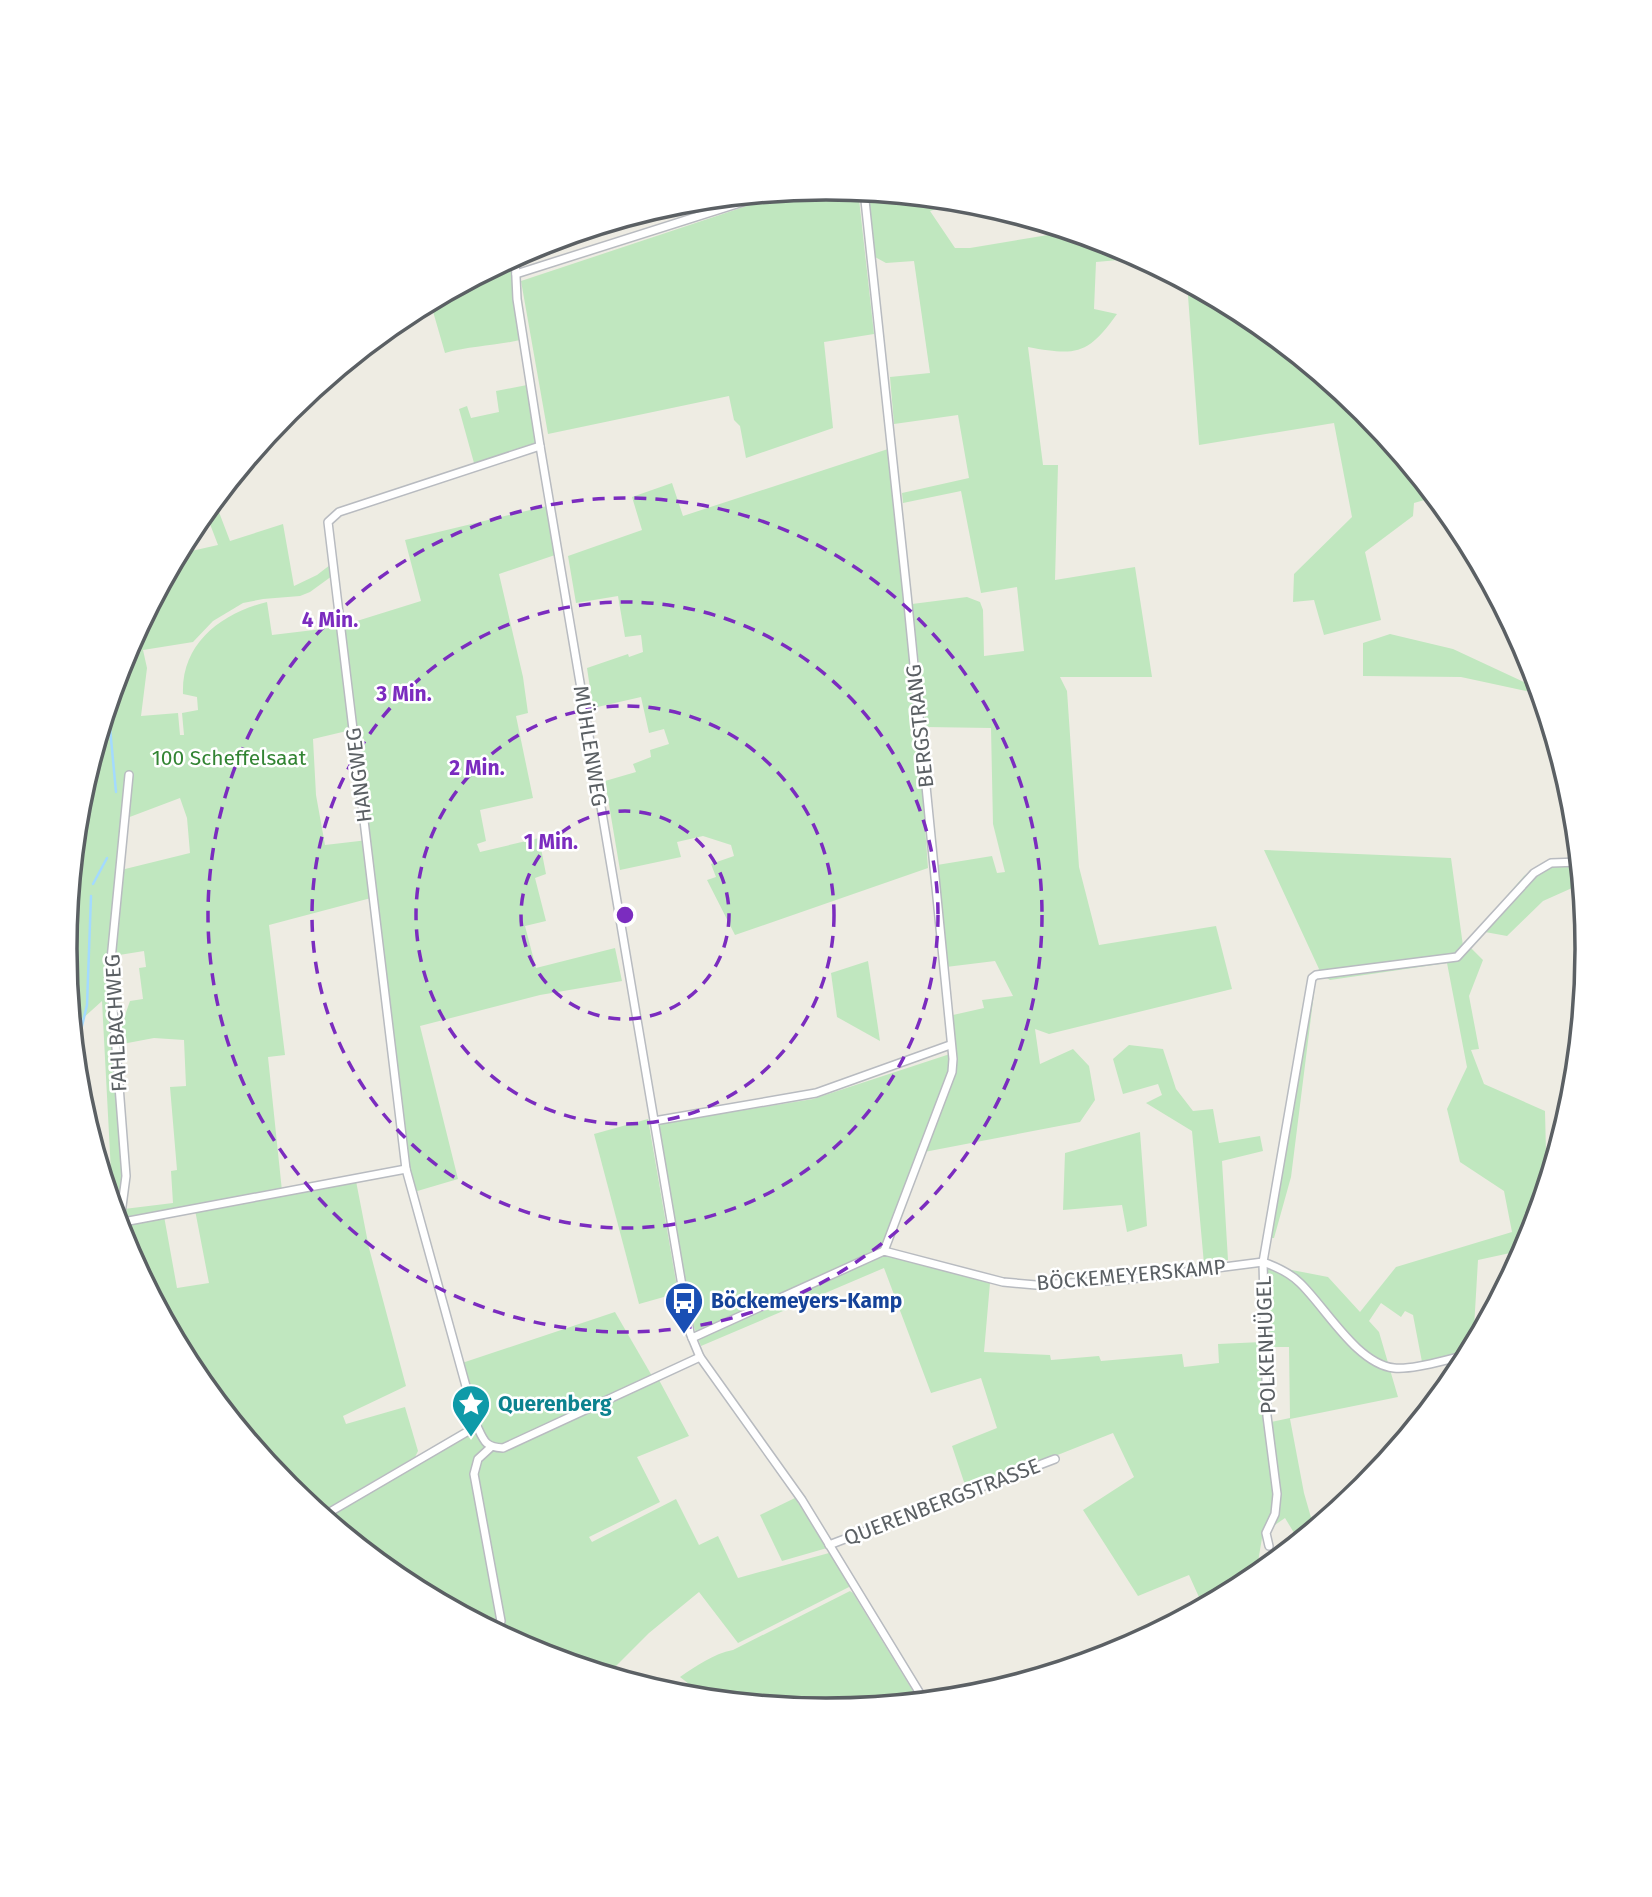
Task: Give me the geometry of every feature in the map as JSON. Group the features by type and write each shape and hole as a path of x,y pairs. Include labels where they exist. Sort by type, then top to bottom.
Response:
{"street":[{"name":"BERGSTRANG","path":"865,201 907,594 952,1072 884,1251"},
{"path":"516,274 731,206"},
{"name":"MÜHLENWEG","path":"516,268 517,299 540,446 654,1121 692,1338 700,1357"},
{"name":"HANGWEG","path":"477,1426 406,1170 328,522 339,512 540,446"},
{"name":"FAHLBACHWEG","path":"122,1203 126,1176 110,970 129,775"},
{"path":"1263,1262 1312,978 1316,975 1457,957 1534,873 1550,863 1570,862"},
{"path":"654,1121 816,1093 950,1045"},
{"path":"129,1223 235,1200 406,1170"},
{"path":"692,1338 884,1251"},
{"name":"BÖCKEMEYERSKAMP","path":"884,1251 1003,1282 1035,1285 1122,1279 1263,1262"},
{"name":"POLKENHÜGEL","path":"1269,1546 1266,1533 1275,1514 1278,1494 1267,1416 1263,1262 1280,1268 1300,1282 1340,1330 1378,1365 1396,1369 1454,1357"},
{"path":"331,1511 477,1426 485,1444 503,1448 700,1357"},
{"name":"QUERENBERGSTRASSE","path":"700,1357 802,1500 919,1692"},
{"path":"490,1447 478,1459 474,1474 501,1623"},
{"name":"QUERENBERGSTRASSE","path":"829,1545 1055,1459"}],"green space":[{"path":"859,201 874,334 824,342 833,428 746,458 740,426 734,420 729,396 548,434 521,281 755,203"},
{"path":"867,201 938,208 930,211 955,248 1052,234 1119,260 1096,262 1094,309 1117,314 1098,338 1089,345 1070,351 1028,347 1043,465 1058,465 1055,580 1135,567 1152,677 1060,677 1067,691 1079,867 1099,945 1216,926 1232,989 1049,1034 1035,1029 1040,1064 1073,1049 1089,1066 1095,1100 1080,1122 919,1153 887,1254 990,1283 984,1352 1050,1355 1051,1360 1099,1356 1101,1361 1182,1354 1184,1367 1219,1363 1218,1344 1262,1342 1266,1423 1290,1418 1289,1347 1267,1347 1266,1265 1328,1277 1360,1312 1396,1267 1512,1232 1504,1191 1460,1162 1447,1109 1467,1067 1447,963 1330,980 1324,976 1316,977 1291,1177 1274,1238 1269,1238 1313,980 1319,969 1264,850 1451,858 1463,946 1524,876 1550,861 1570,859 1572,888 1543,901 1507,936 1485,932 1470,947 1483,960 1469,996 1479,1049 1471,1050 1484,1084 1545,1111 1546,1152 1510,1253 1478,1260 1474,1324 1456,1354 1422,1362 1413,1315 1405,1311 1401,1317 1381,1303 1369,1321 1379,1332 1398,1397 1290,1419 1311,1519 1294,1533 1285,1518 1272,1527 1281,1499 1272,1442 1275,1493 1272,1512 1263,1532 1258,1560 1199,1597 1189,1575 1138,1596 1083,1510 1134,1477 1113,1433 967,1491 952,1446 997,1428 981,1378 931,1393 884,1268 701,1346 694,1327 657,1124 813,1099 956,1052 953,1015 984,1008 982,1000 1013,996 995,961 946,967 937,865 992,856 997,873 1005,872 993,824 991,728 926,727 912,604 967,597 980,602 983,610 984,656 1024,651 1017,587 981,593 961,491 903,503 902,493 969,478 958,415 894,424 890,377 930,373 914,261 886,263 875,257"},
{"path":"513,269 520,340 445,353 433,312"},
{"path":"1188,293 1242,326 1320,385 1389,455 1425,500 1414,503 1413,516 1365,552 1381,620 1324,635 1314,600 1293,602 1294,574 1352,517 1334,423 1199,445"},
{"path":"527,385 535,443 474,463 459,409 467,406 471,418 499,412 496,391"},
{"path":"888,449 918,730 928,868 735,935 707,880 716,877 711,864 734,856 731,845 703,836 677,842 681,857 620,870 605,781 636,772 633,764 651,757 650,750 669,744 664,729 649,733 641,697 593,708 587,668 628,654 629,657 643,652 641,635 625,637 618,596 576,603 568,556 642,530 632,497 672,483 683,516"},
{"name":"100 Scheffelsaat","path":"547,506 555,555 499,574 523,677 528,713 516,716 533,798 480,810 486,841 477,844 480,852 539,838 546,874 535,878 546,921 525,926 536,968 615,948 622,981 540,995 420,1026 458,1179 414,1192 408,1170 371,898 269,925 285,1055 268,1057 282,1191 356,1181 369,1248 406,1386 343,1416 346,1424 405,1407 418,1451 415,1457 328,1508 263,1442 203,1365 154,1280 129,1222 164,1216 177,1288 209,1283 195,1210 128,1220 124,1209 173,1203 171,1171 177,1170 170,1087 186,1086 184,1040 154,1038 117,1045 130,1001 143,999 139,968 146,967 144,951 113,956 121,870 190,853 187,818 180,798 127,818 108,970 123,1192 121,1201 111,1168 102,1001 81,1021 77,948 83,851 91,802 103,755 134,662 177,574 191,551 218,545 210,523 219,511 230,541 283,524 294,586 330,565 332,576 300,596 243,603 213,621 193,642 143,650 147,668 141,716 178,713 180,735 184,735 182,713 198,710 197,697 183,694 184,676 189,660 207,633 220,622 250,607 267,602 272,635 339,627 351,730 313,739 316,795 325,845 368,840 344,625 421,601 405,540"},
{"path":"1390,634 1453,649 1526,683 1529,692 1461,677 1363,676 1363,643"},
{"path":"868,961 880,1041 837,1017 831,973"},
{"path":"1129,1045 1163,1049 1176,1089 1193,1111 1213,1109 1219,1143 1260,1136 1263,1151 1222,1161 1228,1260 1204,1264 1192,1131 1146,1103 1162,1095 1158,1084 1123,1094 1113,1059"},
{"path":"648,1119 678,1293 639,1304 594,1134"},
{"path":"1140,1132 1147,1226 1127,1232 1122,1205 1063,1210 1065,1153"},
{"path":"615,1312 652,1376 502,1447 490,1446 480,1426 462,1363"},
{"path":"659,1380 689,1436 637,1457 660,1502 589,1537 592,1542 676,1499 699,1545 718,1536 738,1578 829,1553 851,1586 738,1643 699,1592 649,1633 615,1667 539,1640 503,1623 475,1474 479,1460 490,1449 503,1449"},
{"path":"474,1430 485,1449 475,1462 472,1477 498,1621 451,1597 410,1571 333,1513"},
{"path":"795,1498 827,1548 782,1561 760,1515"},
{"path":"850,1591 914,1692 826,1698 777,1696 690,1685 680,1677 712,1657 733,1650"}],"waterway":[{"path":"110,731 116,792"},
{"path":"93,884 107,858"},
{"path":"82,1028 87,1005 91,896"}],"place":[{"name":"Böckemeyers-Kamp","path":"684,1335"},
{"name":"Querenberg","path":"471,1438"}]}
